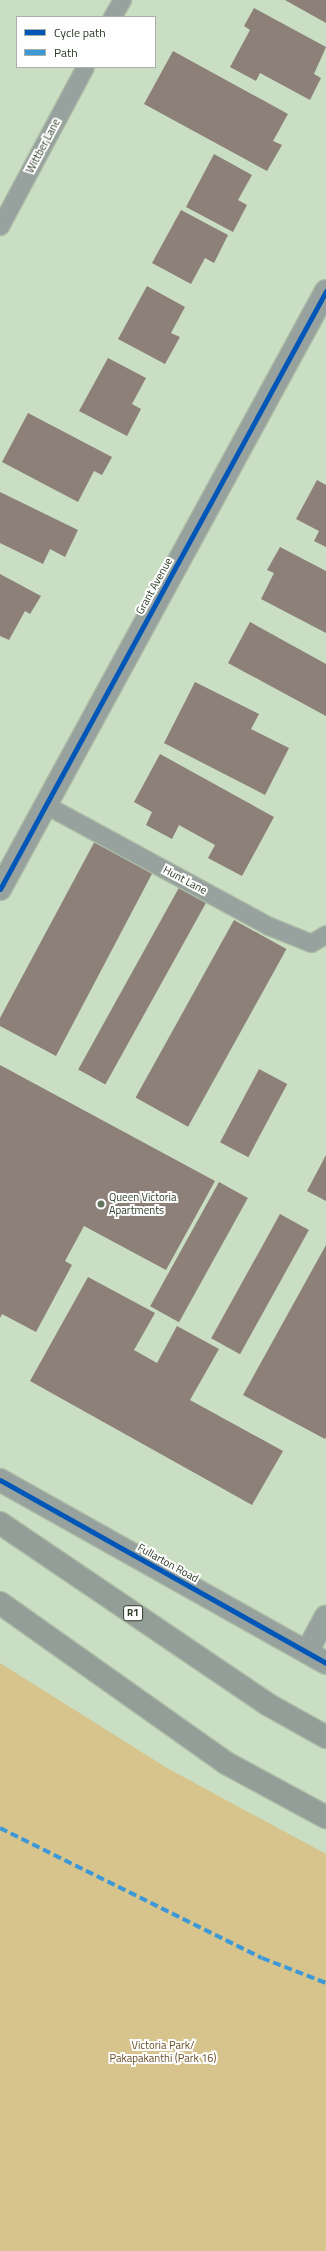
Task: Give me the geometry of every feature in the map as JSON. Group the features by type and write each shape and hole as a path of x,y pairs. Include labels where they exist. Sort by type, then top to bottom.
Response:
{"highway":[{"name":"R1","path":"0,1523 267,1704 326,1737"},
{"path":"0,1603 226,1764 326,1817"}],"street":[{"name":"Grant Avenue","path":"0,890 326,291"},
{"name":"Fullarton Road","path":"0,1480 326,1663"},
{"path":"307,1652 326,1617"}],"lane":[{"path":"113,16 122,0"},
{"name":"Wittber Lane","path":"0,226 84,68"},
{"name":"Hunt Lane","path":"46,805 269,926 311,943 326,934"}],"green space":[{"name":"Victoria Park/ Pakapakanthi (Park 16)","path":"0,1663 167,1768 326,1854 326,2251 0,2251"}],"building":[{"path":"285,0 326,0 326,23"},
{"path":"254,8 326,47 314,74 321,78 310,100 260,73 256,81 230,67 250,30 244,26"},
{"path":"173,51 288,114 273,141 282,145 267,171 144,104"},
{"path":"214,154 252,175 238,200 247,205 233,232 186,207"},
{"path":"181,210 228,235 214,263 205,258 191,284 152,263"},
{"path":"147,286 185,307 171,333 180,337 165,364 118,339"},
{"path":"108,358 146,378 132,404 141,409 127,436 79,411"},
{"path":"28,413 112,457 102,475 94,471 78,502 2,462"},
{"path":"317,480 326,485 326,547 314,541 319,531 296,519"},
{"path":"0,492 78,530 65,557 50,549 43,564 0,543"},
{"path":"280,547 326,571 326,633 261,599 274,573 267,570"},
{"path":"0,574 41,596 30,614 25,611 9,640 0,636"},
{"path":"250,622 326,664 326,716 228,663"},
{"path":"195,682 259,714 251,729 289,748 265,795 164,743"},
{"path":"160,754 274,817 242,876 208,858 215,845 179,825 172,839 146,825 152,812 134,802"},
{"path":"96,839 154,870 56,1056 0,1026 0,1018"},
{"path":"181,884 208,899 105,1084 78,1069"},
{"path":"234,920 286,949 188,1127 136,1098"},
{"name":"Queen Victoria Apartments","path":"0,1065 215,1181 166,1270 84,1226 65,1261 72,1265 36,1332 2,1314 0,1318"},
{"path":"259,1069 287,1084 248,1157 220,1142"},
{"path":"326,1155 326,1201 307,1191"},
{"path":"219,1182 248,1198 179,1322 150,1306"},
{"path":"280,1214 309,1230 240,1354 211,1338"},
{"path":"326,1245 326,1437 325,1439 243,1395"},
{"path":"88,1277 155,1313 134,1350 157,1363 177,1326 219,1349 190,1400 283,1451 252,1505 30,1381"}],"marked path":[{"path":"0,1828 262,1958 326,1983"}],"cycle path":[{"path":"0,889 326,291"},
{"path":"0,1480 326,1663"}],"place":[{"name":"Queen Victoria Apartments","path":"101,1204"}]}
